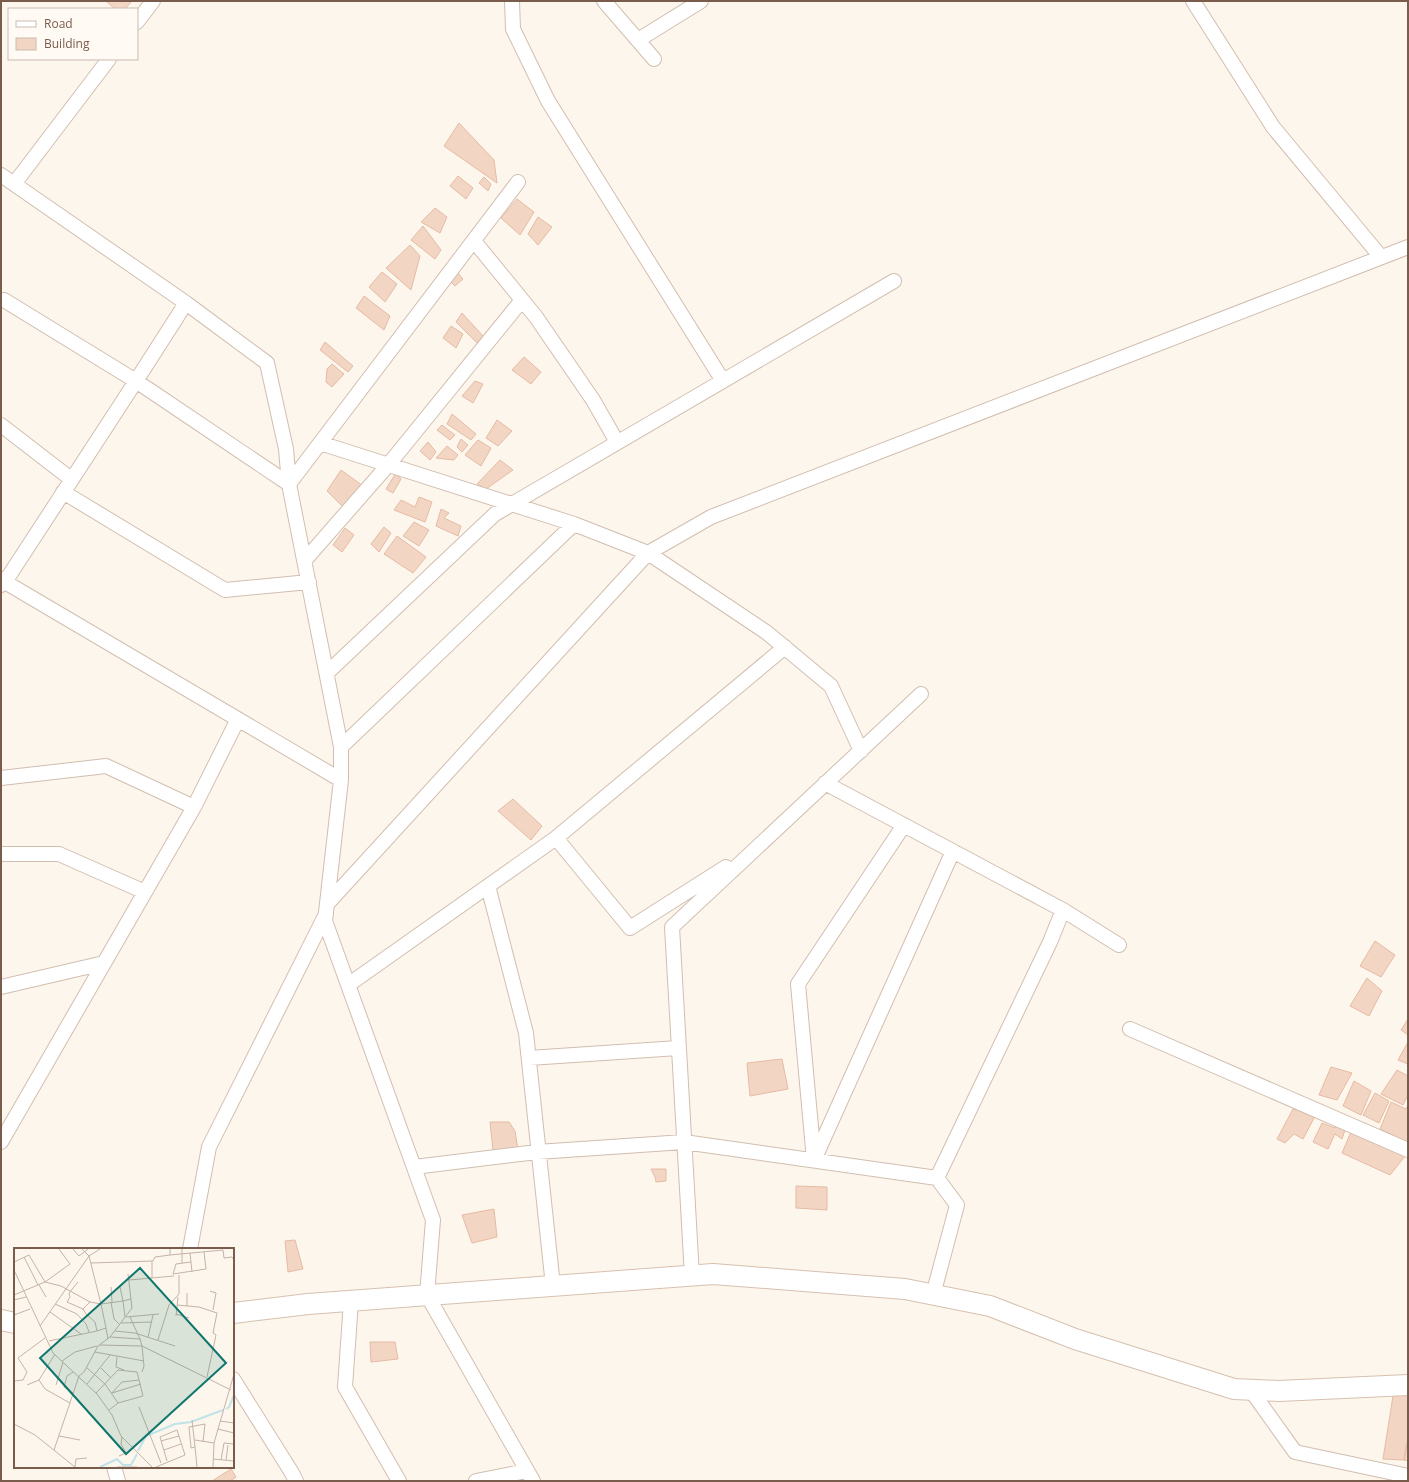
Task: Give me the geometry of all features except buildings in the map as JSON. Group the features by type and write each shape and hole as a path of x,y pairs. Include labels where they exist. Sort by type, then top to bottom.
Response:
{"main road":[{"path":"234,1313 308,1304 713,1274 905,1289 990,1306 1075,1339 1234,1389 1279,1391 1408,1385"},
{"path":"1,1320 14,1323"}],"street":[{"path":"138,21 153,1"},
{"path":"512,1 513,29 548,101 723,381"},
{"path":"604,1 654,59"},
{"path":"638,40 701,1"},
{"path":"1193,1 1273,127 1381,257"},
{"path":"14,184 108,60"},
{"path":"1,175 186,303 267,363 286,449 289,484 341,747 341,780 325,922 433,1220 427,1295 530,1476 476,1481"},
{"path":"289,484 518,182"},
{"path":"474,241 536,317 593,400 617,442"},
{"path":"190,1248 209,1147 326,909 648,554 711,517 1408,247"},
{"path":"327,673 495,514 894,281"},
{"path":"4,300 136,381 289,484"},
{"path":"304,560 389,464 522,300"},
{"path":"186,303 71,480 2,582 341,780"},
{"path":"1,425 71,480"},
{"path":"320,443 574,524 648,554 766,632 831,686 861,751"},
{"path":"63,492 225,590 309,582"},
{"path":"341,747 574,524"},
{"path":"348,985 556,838 785,647"},
{"path":"692,1276 672,927 921,694"},
{"path":"1,1142 194,808 238,719"},
{"path":"1,778 106,766 194,808"},
{"path":"826,783 1063,910 1120,945"},
{"path":"814,1160 798,984 904,825"},
{"path":"556,838 630,928 754,850"},
{"path":"814,1160 953,851"},
{"path":"1,854 59,854 145,892"},
{"path":"488,886 526,1033 553,1286"},
{"path":"937,1178 1050,942 1063,910"},
{"path":"1,987 104,963"},
{"path":"1130,1029 1408,1150"},
{"path":"529,1058 678,1048"},
{"path":"414,1168 539,1152 684,1142 937,1178 957,1205 933,1295"},
{"path":"350,1301 345,1387 400,1481"},
{"path":"234,1381 296,1481"},
{"path":"1250,1390 1295,1452 1408,1476"},
{"path":"114,1468 118,1481"}]}
